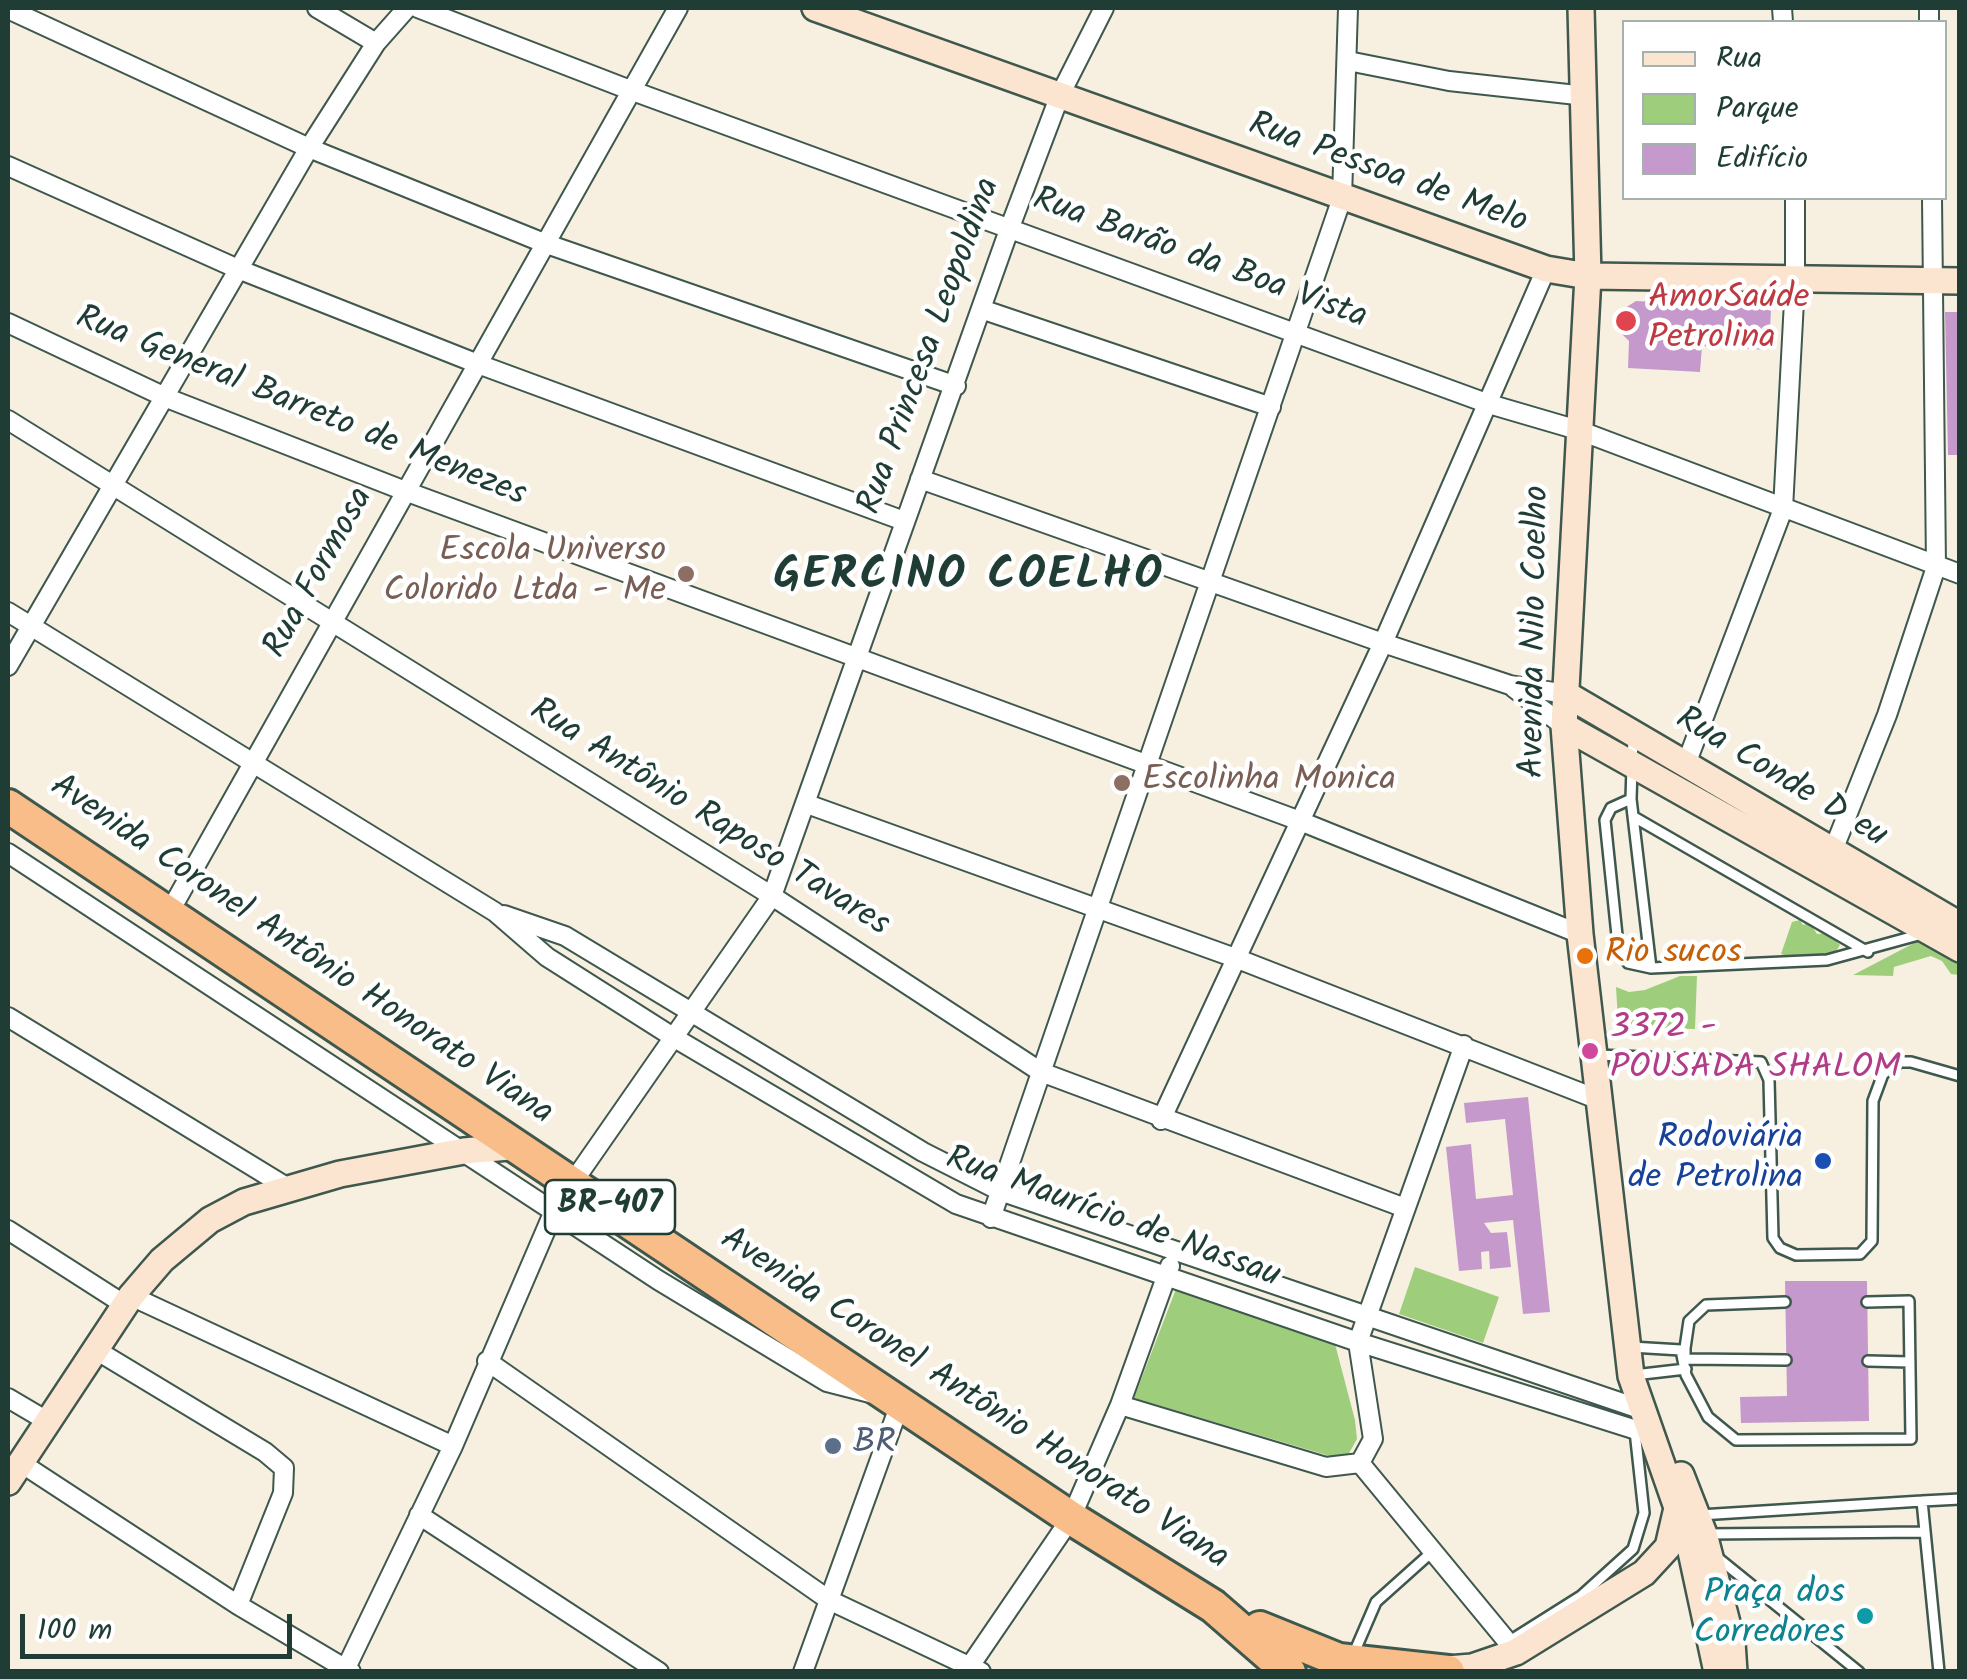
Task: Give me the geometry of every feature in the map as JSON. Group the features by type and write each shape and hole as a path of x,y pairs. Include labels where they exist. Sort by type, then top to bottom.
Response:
{"highway":[{"name":"Avenida Coronel Antônio Honorato Viana","path":"8,806 170,910 1071,1518 1213,1606 1290,1672"},
{"path":"1179,1587 1264,1672"},
{"name":"BR-407","path":"1213,1606 1308,1651 1352,1662 1448,1672"}],"main road":[{"name":"Rua Pessoa de Melo","path":"815,8 1546,269 1588,276 1947,282"},
{"name":"Avenida Nilo Coelho","path":"1581,8 1588,276 1564,726 1580,934 1631,1376 1641,1424 1697,1527 1717,1672"},
{"name":"Rua Conde D eu","path":"1566,694 1686,764 1828,862"},
{"name":"Rua Conde D eu","path":"1564,726 1945,925 1960,949"},
{"path":"14,1472 128,1300 162,1260 210,1220 244,1202 288,1188 464,1151 520,1146"},
{"name":"Avenida Nilo Coelho","path":"1631,1376 1697,1527 1732,1642 1734,1672"},
{"path":"1432,1671 1472,1667 1512,1647 1658,1562 1673,1534 1697,1527"}],"street":[{"path":"317,8 376,43"},
{"path":"8,666 309,148 376,43 407,8"},
{"name":"Rua Barão da Boa Vista","path":"418,8 630,90 1299,331 1490,404 1578,430 1960,574"},
{"name":"Rua Formosa","path":"170,910 678,8"},
{"name":"Rua Princesa Leopoldina","path":"574,1182 772,896 904,521 984,310 1010,227 1060,95 1104,8"},
{"path":"991,1218 1101,909 1342,198 1348,8"},
{"path":"8,9 309,148 544,243 956,386"},
{"path":"1348,61 1449,81 1586,96"},
{"path":"8,166 238,269 478,364 904,521"},
{"path":"1686,764 1783,509 1796,282 1795,200"},
{"path":"1828,862 1887,715 1936,567 1947,282 1932,200"},
{"path":"1161,1120 1382,644 1546,269"},
{"path":"984,310 1271,407"},
{"name":"Rua General Barreto de Menezes","path":"8,323 166,398 405,491 1300,822 1580,934"},
{"name":"Rua Antônio Raposo Tavares","path":"8,420 772,896 1040,1072 1405,1208"},
{"path":"920,478 1382,644 1510,685 1566,694"},
{"name":"Rua Maurício de Nassau","path":"8,612 495,912 546,957 918,1184 991,1218 1358,1342 1641,1424"},
{"path":"1510,685 1564,726"},
{"path":"807,804 1238,958 1602,1101"},
{"path":"8,853 658,1280 827,1382 894,1400 803,1672"},
{"name":"Rua Maurício de Nassau","path":"495,912 564,936 694,1010 924,1152 1000,1192 1364,1319 1641,1424"},
{"path":"8,1017 288,1188"},
{"path":"1120,1404 1326,1467 1352,1468 1360,1463 1373,1440 1358,1342 1464,1046"},
{"path":"14,1472 348,1670 453,1446 554,1211"},
{"path":"8,1230 128,1300 453,1446"},
{"path":"487,1362 828,1600 976,1669 1071,1518 1120,1404 1175,1253"},
{"path":"658,1280 688,1261"},
{"path":"96,1350 265,1452 284,1468 283,1493 238,1605"},
{"path":"8,1398 47,1421"},
{"path":"1360,1463 1512,1647"},
{"path":"419,1515 658,1672"}],"lane":[{"path":"1633,734 1631,799 1651,968"},
{"path":"1631,799 1611,808 1604,820 1618,946 1628,964 1651,968 1827,960 1868,952 1945,925"},
{"path":"1634,817 1868,952"},
{"path":"1595,1055 1761,1062 1770,1080 1773,1238 1787,1253 1796,1255 1860,1254 1872,1241 1873,1101 1883,1074 1911,1062 1960,1076"},
{"path":"1628,1348 1676,1348 1708,1417 1736,1440 1911,1440 1909,1301 1867,1302"},
{"path":"1685,1364 1685,1331 1695,1313 1706,1305 1785,1302"},
{"path":"1631,1376 1685,1364 1786,1360"},
{"path":"1868,1362 1910,1362"},
{"path":"1512,1647 1581,1596 1633,1549 1644,1512 1641,1424"},
{"path":"1697,1527 1960,1499"},
{"path":"1922,1501 1939,1672"},
{"path":"1697,1527 1924,1532"},
{"path":"1697,1527 1859,1672"},
{"path":"1352,1662 1376,1602 1433,1551"}],"green space":[{"path":"1800,920 1803,925 1810,923 1817,934 1828,933 1840,945 1835,953 1797,959 1781,954 1792,922"},
{"path":"1918,941 1928,942 1956,960 1959,975 1951,974 1942,961 1931,956 1894,967 1893,976 1853,975"},
{"path":"1680,976 1697,976 1695,1029 1625,1028 1618,1020 1616,987 1629,992 1645,990"},
{"path":"1415,1267 1499,1297 1483,1343 1399,1314"},
{"path":"1176,1289 1335,1344 1355,1420 1357,1439 1348,1455 1333,1457 1134,1398"}],"building":[{"path":"1636,301 1771,309 1769,350 1702,346 1700,372 1628,368 1629,341 1618,330 1625,308"},
{"path":"1945,312 1960,312 1960,455 1948,455"},
{"path":"1528,1097 1550,1312 1523,1314 1513,1220 1484,1223 1491,1233 1507,1232 1511,1267 1490,1269 1489,1251 1481,1252 1482,1269 1459,1271 1446,1147 1471,1144 1476,1199 1513,1195 1505,1119 1466,1123 1464,1103"},
{"path":"1785,1281 1867,1281 1869,1421 1741,1423 1740,1397 1787,1396"}],"place":[{"name":"AmorSaúde Petrolina","path":"1626,321"},
{"name":"Escola Universo Colorido Ltda - Me","path":"686,574"},
{"name":"Escolinha Monica","path":"1122,783"},
{"name":"Rio sucos","path":"1585,956"},
{"name":"3372 - POUSADA SHALOM","path":"1590,1051"},
{"name":"Rodoviária de Petrolina","path":"1823,1161"},
{"name":"BR","path":"833,1446"},
{"name":"Praça dos Corredores","path":"1865,1616"}],"district":[{"name":"GERCINO COELHO","path":"969,580"}]}
